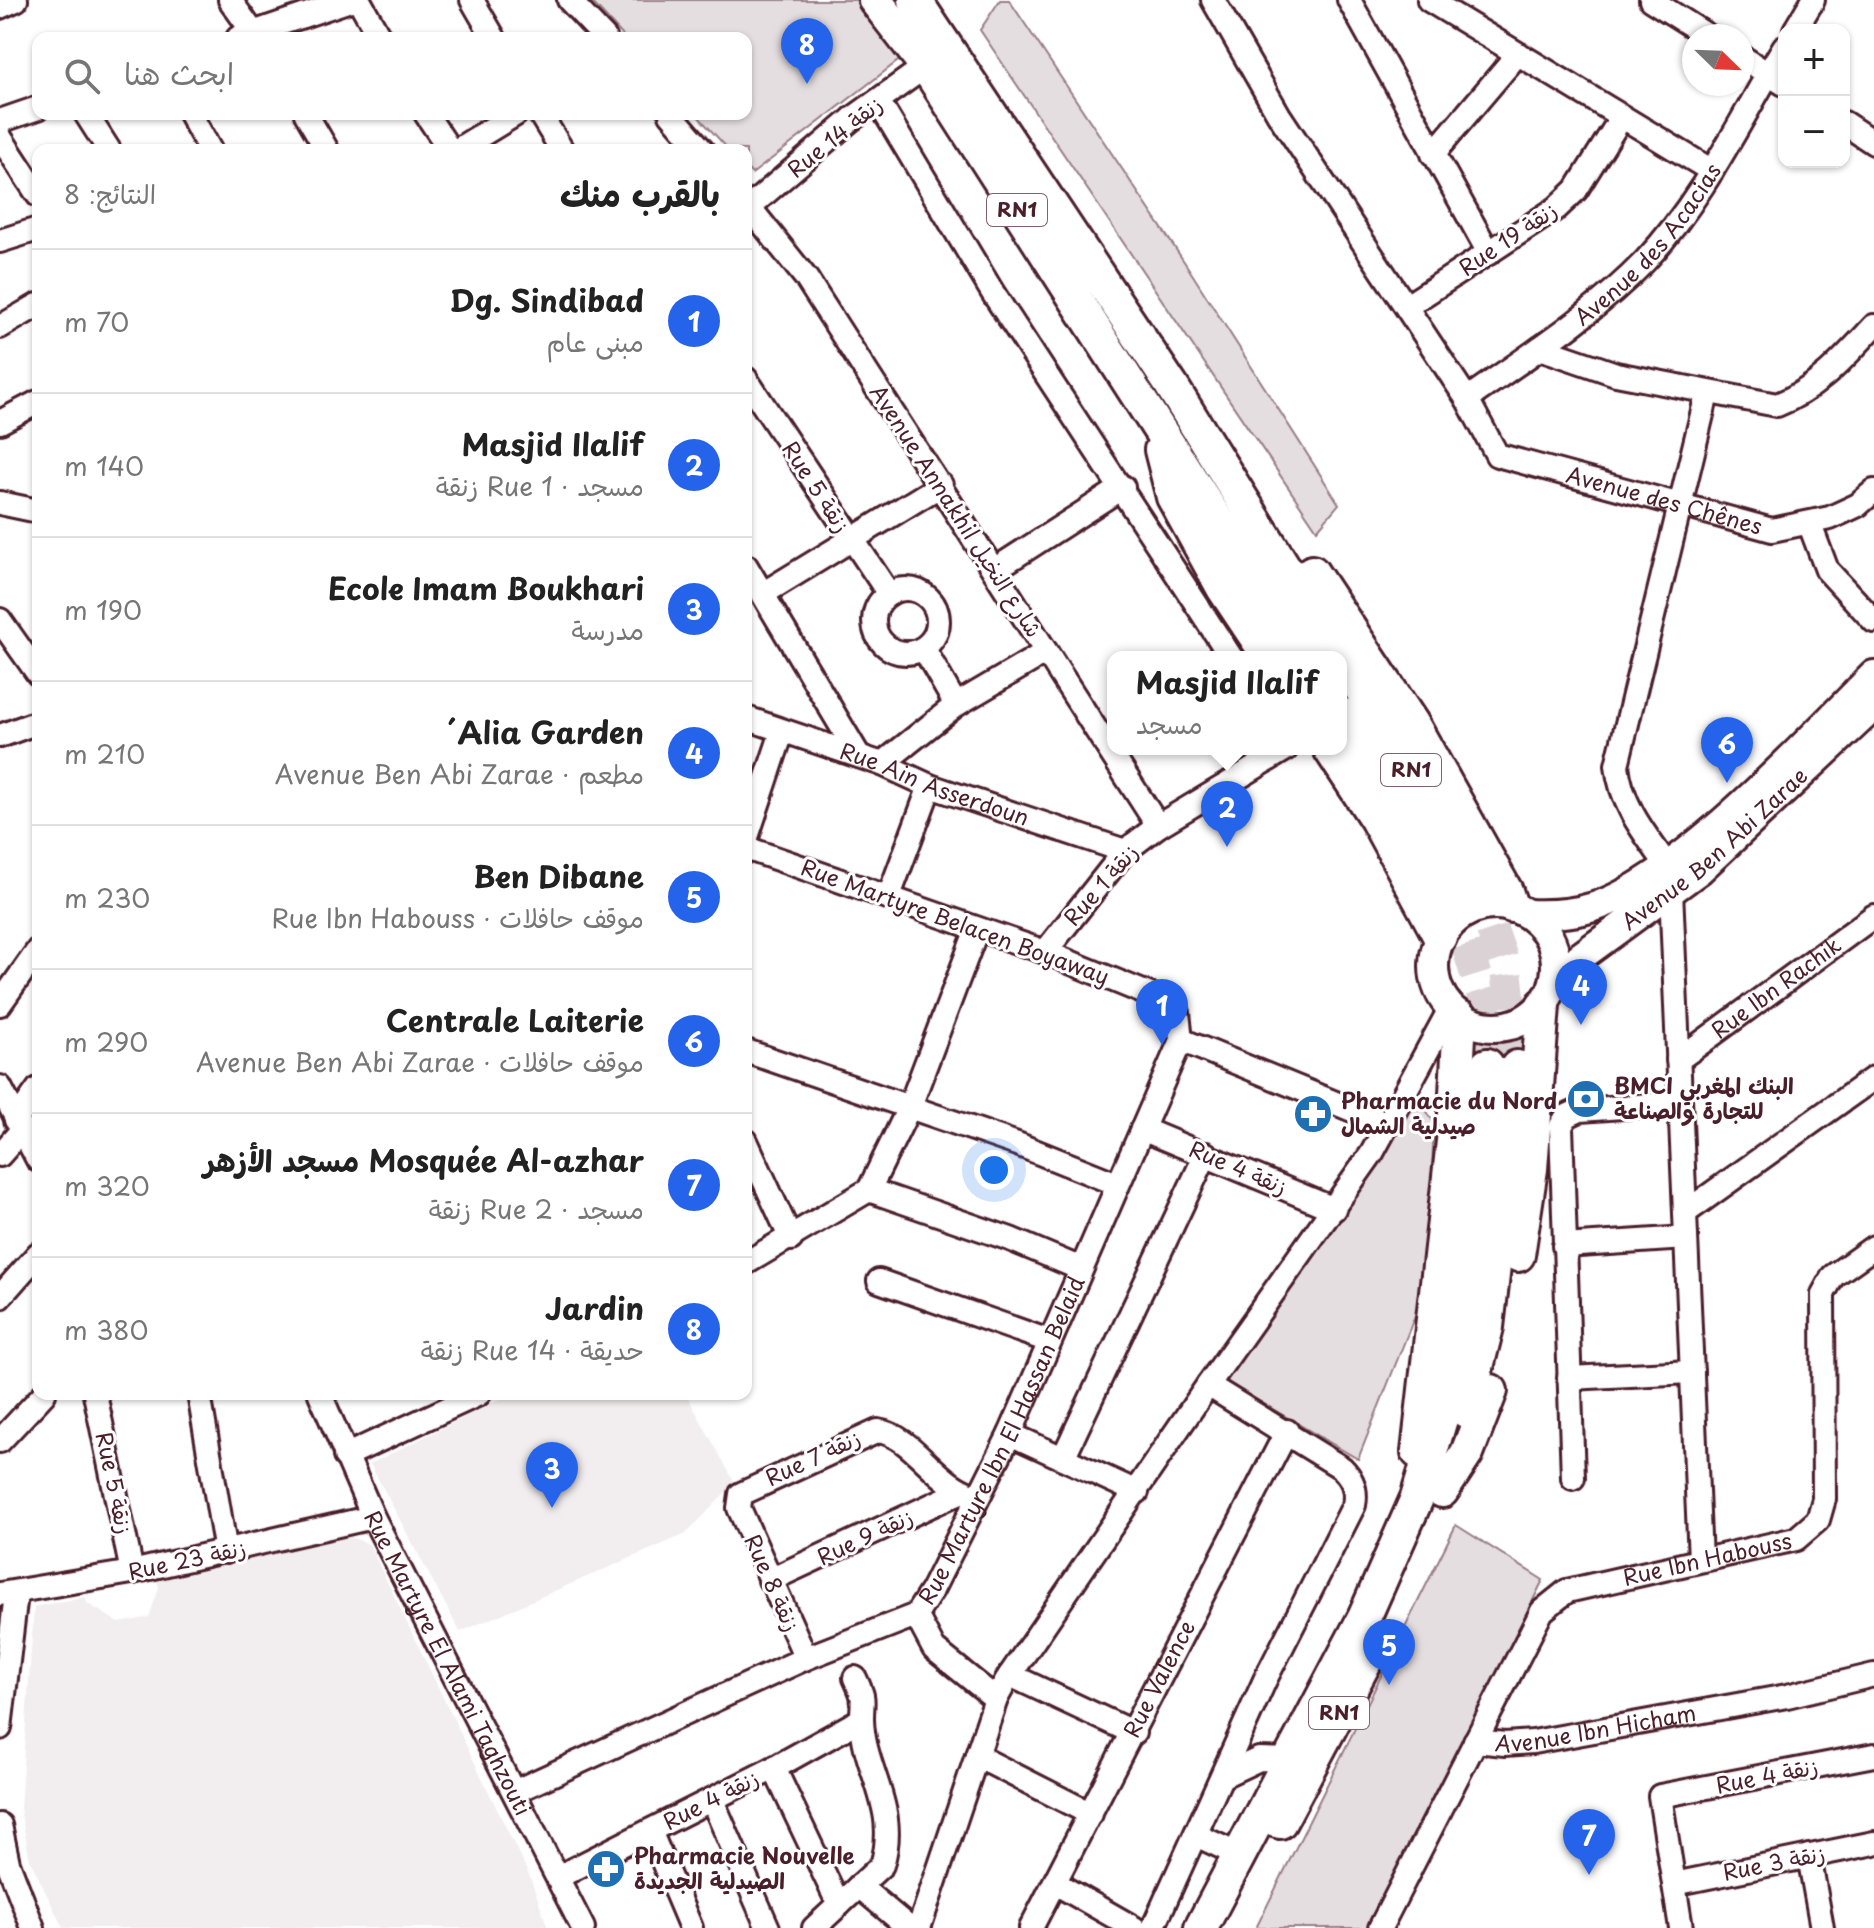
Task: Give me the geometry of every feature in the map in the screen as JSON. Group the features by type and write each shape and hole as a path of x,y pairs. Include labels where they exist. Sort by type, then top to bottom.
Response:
{"highway":[{"name":"RN1","path":"875,0 926,66 1301,651"},
{"name":"RN1","path":"915,0 1171,385 1337,651"},
{"path":"1171,385 1223,437 1412,723 1506,891 1520,910"},
{"path":"1154,424 1173,497 1223,588 1265,651"},
{"name":"RN1","path":"1347,667 1400,750 1464,892 1422,839 1347,723"},
{"path":"1334,755 1376,819 1440,937"},
{"path":"1429,1494 1467,1453 1506,1343 1531,1169 1548,996"},
{"path":"1429,1494 1418,1425 1454,1132 1455,1013"},
{"name":"RN1","path":"1223,1928 1384,1626 1429,1494 1474,1387 1487,1327 1502,1066"},
{"name":"RN1","path":"1201,1928 1429,1494"}],"main road":[{"name":"Avenue Ben Abi Zarae","path":"1548,996 1580,957 1669,878 1718,824 1874,675"},
{"name":"Avenue Ben Abi Zarae","path":"1520,910 1559,915 1595,907 1632,889 1710,861 1874,706"},
{"path":"1491,904 1520,910 1551,939 1556,971 1548,996 1529,1018 1495,1028 1455,1013 1439,993 1434,974 1434,955 1440,937 1453,920 1471,909 1491,904"}],"street":[{"path":"0,7 15,0"},
{"path":"230,0 248,32"},
{"path":"261,32 350,0"},
{"path":"359,0 377,32"},
{"path":"472,0 491,32"},
{"path":"569,0 599,32"},
{"path":"1213,0 1332,199 1467,399"},
{"path":"1349,0 1489,253"},
{"path":"1429,0 1516,56 1712,171"},
{"path":"1651,0 1689,24"},
{"path":"1799,24 1813,0"},
{"path":"1433,154 1516,56"},
{"path":"1754,65 1776,79"},
{"name":"Rue 14 زنقة","path":"752,203 926,66"},
{"name":"Avenue des Acacias","path":"1467,399 1615,290 1647,259 1776,79"},
{"path":"878,101 993,293 1123,487 1227,651"},
{"path":"0,121 32,110"},
{"name":"Rue 19 زنقة","path":"1407,306 1547,216 1576,190 1621,118"},
{"path":"90,120 105,144"},
{"path":"193,120 207,144"},
{"path":"310,120 324,144"},
{"path":"430,120 446,144"},
{"path":"467,144 506,120"},
{"path":"544,120 558,144"},
{"path":"676,120 697,144"},
{"path":"1850,127 1874,143"},
{"path":"0,137 32,186"},
{"name":"Avenue Annakhil شارع النخيل","path":"752,213 806,278 1107,747"},
{"path":"0,241 32,231"},
{"path":"0,327 32,308"},
{"path":"1540,348 1616,374 1707,394 1777,405 1800,396 1823,379 1874,326"},
{"name":"Rue 5 زنقة","path":"752,388 889,594"},
{"path":"1700,1560 1669,878 1632,816 1619,785 1617,765 1707,394"},
{"name":"Avenue des Chênes","path":"1467,399 1497,455 1772,530 1810,525 1858,505 1874,491"},
{"path":"5,411 32,404"},
{"path":"859,756 753,580 851,541 941,485"},
{"path":"994,570 1123,487"},
{"path":"0,503 32,510"},
{"path":"1810,525 1827,570 1874,621"},
{"path":"909,589 918,591 934,604 939,623 924,649 904,654 894,652 879,639 875,629 876,609 889,594 909,589"},
{"path":"0,620 32,665"},
{"path":"924,649 956,705"},
{"path":"882,764 956,705 1046,652"},
{"name":"Rue Ain Asserdoun","path":"752,720 882,764 930,786 1125,851"},
{"path":"0,736 32,724"},
{"path":"752,822 782,732"},
{"name":"Avenue Annakhil شارع النخيل","path":"1112,755 1158,826"},
{"name":"Rue 1 زنقة","path":"1045,952 1125,851 1158,826 1276,755"},
{"path":"889,896 930,786"},
{"name":"Rue Martyre Belacen Boyaway","path":"752,850 1045,952 1170,1004 1178,1013 1181,1040"},
{"name":"Rue Ibn Rachik","path":"1678,1060 1874,916"},
{"path":"752,1260 869,1190 910,1106 977,929"},
{"path":"0,1004 32,959"},
{"path":"919,1928 996,1699 1010,1675 1208,1385 1334,1209 1389,1125 1455,1013"},
{"path":"1181,1040 1389,1125"},
{"name":"Rue Martyre Ibn El Hassan Belaid","path":"516,1791 806,1658 916,1615 932,1590 969,1494 1010,1434 1181,1040"},
{"path":"752,1053 910,1106 1117,1184"},
{"path":"1686,1212 1871,1085"},
{"path":"0,1087 32,1149"},
{"path":"0,1155 32,1100"},
{"path":"1573,1478 1560,1133 1567,1116 1580,1110 1680,1103"},
{"name":"Rue 4 زنقة","path":"1142,1129 1334,1209"},
{"path":"1063,1458 1206,1154"},
{"path":"752,1160 791,1239"},
{"path":"869,1190 1010,1239 1081,1269"},
{"path":"1564,1246 1686,1238"},
{"name":"Rue Ibn Habouss","path":"1475,1741 1542,1611 1553,1599 1567,1591 1796,1539 1818,1520 1824,1499 1823,1294 1833,1276 1874,1247"},
{"path":"0,1297 32,1261"},
{"path":"879,1281 1049,1341"},
{"path":"1569,1378 1692,1372"},
{"path":"1153,1928 1225,1775 1265,1680 1354,1505 1356,1495 1349,1475 1287,1431 1208,1385"},
{"path":"0,1441 38,1400"},
{"name":"Rue 5 زنقة","path":"96,1400 132,1572"},
{"path":"200,1400 226,1552"},
{"name":"Rue Martyre El Alami Taghzouti","path":"322,1400 373,1517 516,1791 583,1928"},
{"path":"345,1456 466,1400"},
{"name":"Rue 7 زنقة","path":"739,1508 741,1494 747,1488 878,1431 899,1440 969,1494"},
{"name":"Rue Valence","path":"1031,1928 1287,1431"},
{"path":"1010,1434 1137,1492"},
{"name":"Rue 9 زنقة","path":"770,1580 969,1494"},
{"name":"Rue 8 زنقة","path":"739,1508 806,1658"},
{"name":"Rue 23 زنقة","path":"8,1594 132,1572 373,1517"},
{"path":"0,1728 8,1594"},
{"path":"916,1615 934,1649 996,1699"},
{"path":"1010,1675 1134,1733"},
{"name":"Avenue Ibn Hicham","path":"1380,1928 1475,1741 1505,1744 1533,1742 1787,1696 1874,1675"},
{"path":"814,1928 882,1865 889,1829 862,1719 866,1702 855,1678"},
{"name":"Rue 4 زنقة","path":"558,1877 774,1768 862,1719"},
{"name":"Rue 4 زنقة","path":"1674,1884 1660,1796 1874,1755"},
{"path":"977,1756 1091,1814"},
{"path":"1225,1775 1259,1759 1287,1760"},
{"path":"774,1768 839,1905"},
{"path":"712,1800 768,1928"},
{"path":"0,1825 8,1863 33,1928"},
{"path":"650,1831 691,1928"},
{"path":"1196,1835 1239,1855"},
{"name":"Rue 3 زنقة","path":"1674,1884 1874,1843"},
{"path":"1809,1856 1822,1928"},
{"path":"1055,1883 1134,1928"},
{"path":"1674,1884 1681,1928"},
{"path":"859,1886 909,1928"}],"shaded area":[{"path":"590,0 863,0 907,54 752,174 752,144 724,144 702,120 752,120 752,32 619,32"},
{"path":"1000,0 1009,0 1187,266 1339,504 1317,530 980,30"},
{"path":"1414,1090 1434,1123 1427,1285 1358,1459 1218,1377"},
{"path":"499,1400 689,1400 735,1483 686,1534 460,1632 370,1464"},
{"path":"1456,1525 1543,1580 1369,1928 1256,1928"},
{"path":"346,1535 369,1544 530,1877 548,1928 63,1928 30,1860 20,1809 34,1607 86,1597 87,1603 119,1623 149,1617 159,1588 157,1580"}],"tunnel":[{"path":"1476,884 1506,970 1517,1067"},
{"path":"1453,899 1484,1000 1487,1065"}],"place":[{"name":"Jardin","path":"807,84"},
{"name":"Centrale Laiterie","path":"1727,783"},
{"name":"Masjid Ilalif","path":"1227,847"},
{"name":"Alia Garden´","path":"1581,1025"},
{"name":"Dg. Sindibad","path":"1162,1045"},
{"name":"BMCI البنك المغربي للتجارة والصناعة","path":"1586,1099"},
{"name":"Pharmacie du Nord صيدلية الشمال","path":"1313,1114"},
{"name":"Ecole Imam Boukhari","path":"552,1508"},
{"name":"Ben Dibane","path":"1389,1685"},
{"name":"Pharmacie Nouvelle الصيدلية الجديدة","path":"606,1869"},
{"name":"Mosquée Al-azhar مسجد الأزهر","path":"1589,1875"}]}
